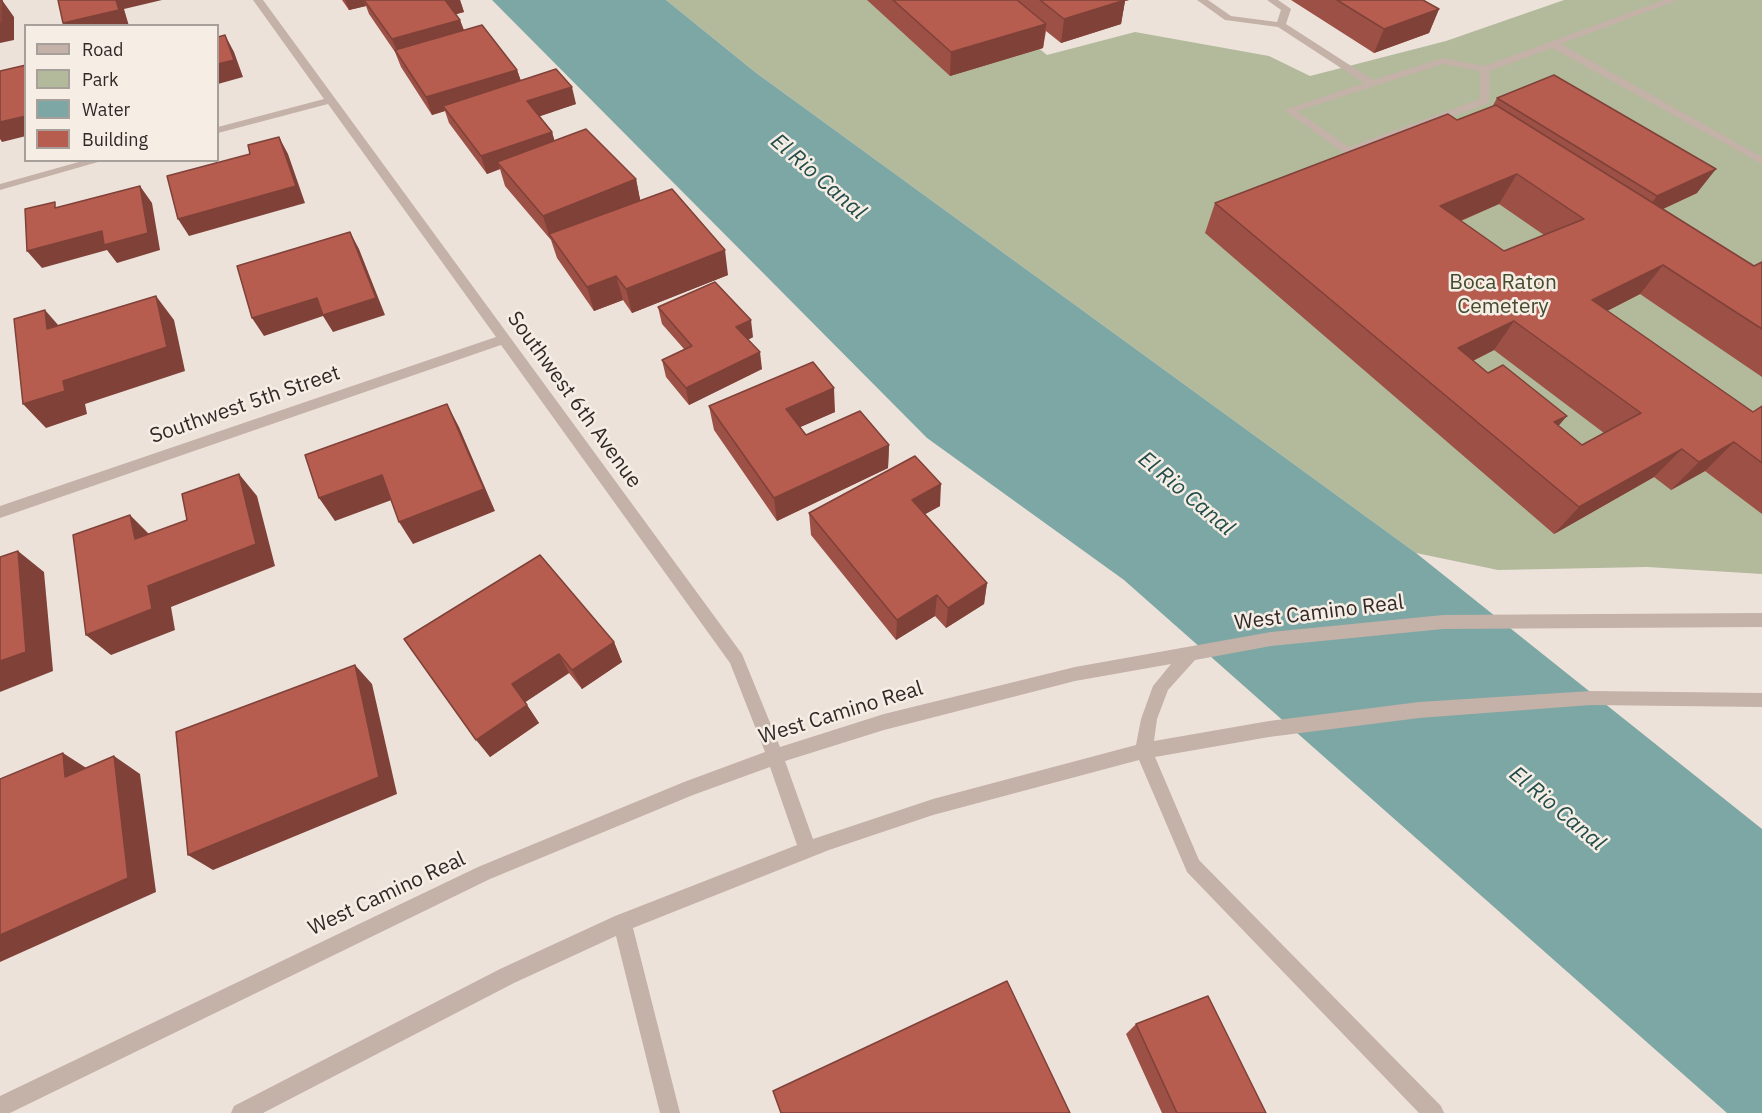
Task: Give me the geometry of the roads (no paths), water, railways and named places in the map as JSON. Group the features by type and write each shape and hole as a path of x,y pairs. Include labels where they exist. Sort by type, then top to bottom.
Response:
{"street":[{"name":"Southwest 6th Avenue","path":"258,0 736,659 752,691 808,850"},
{"path":"1202,0 1228,18 1281,25 1371,83"},
{"path":"1272,0 1286,9 1281,25"},
{"path":"1485,69 1485,101 1348,152 1289,110 1443,61 1485,69 1673,0"},
{"path":"1553,44 1762,161"},
{"path":"219,130 331,100"},
{"path":"0,187 93,162"},
{"name":"Southwest 5th Street","path":"0,512 504,339"},
{"name":"West Camino Real","path":"0,1107 484,873 591,827 774,756 982,695 1191,652 1358,629 1443,621 1762,620"},
{"path":"1191,652 1161,686 1149,719 1144,751 1182,845 1193,866 1434,1113"},
{"path":"241,1113 507,976 622,923 808,850 933,807 1144,751 1269,729 1419,710 1516,701 1642,698 1762,700"},
{"path":"622,923 670,1113"}],"water":[{"name":"El Rio Canal","path":"492,0 666,0 755,72 1416,553 1762,829 1762,1113 1727,1113 1124,580 927,438"}],"park label":[{"name":"Boca Raton Cemetery","path":"1503,295"}]}
